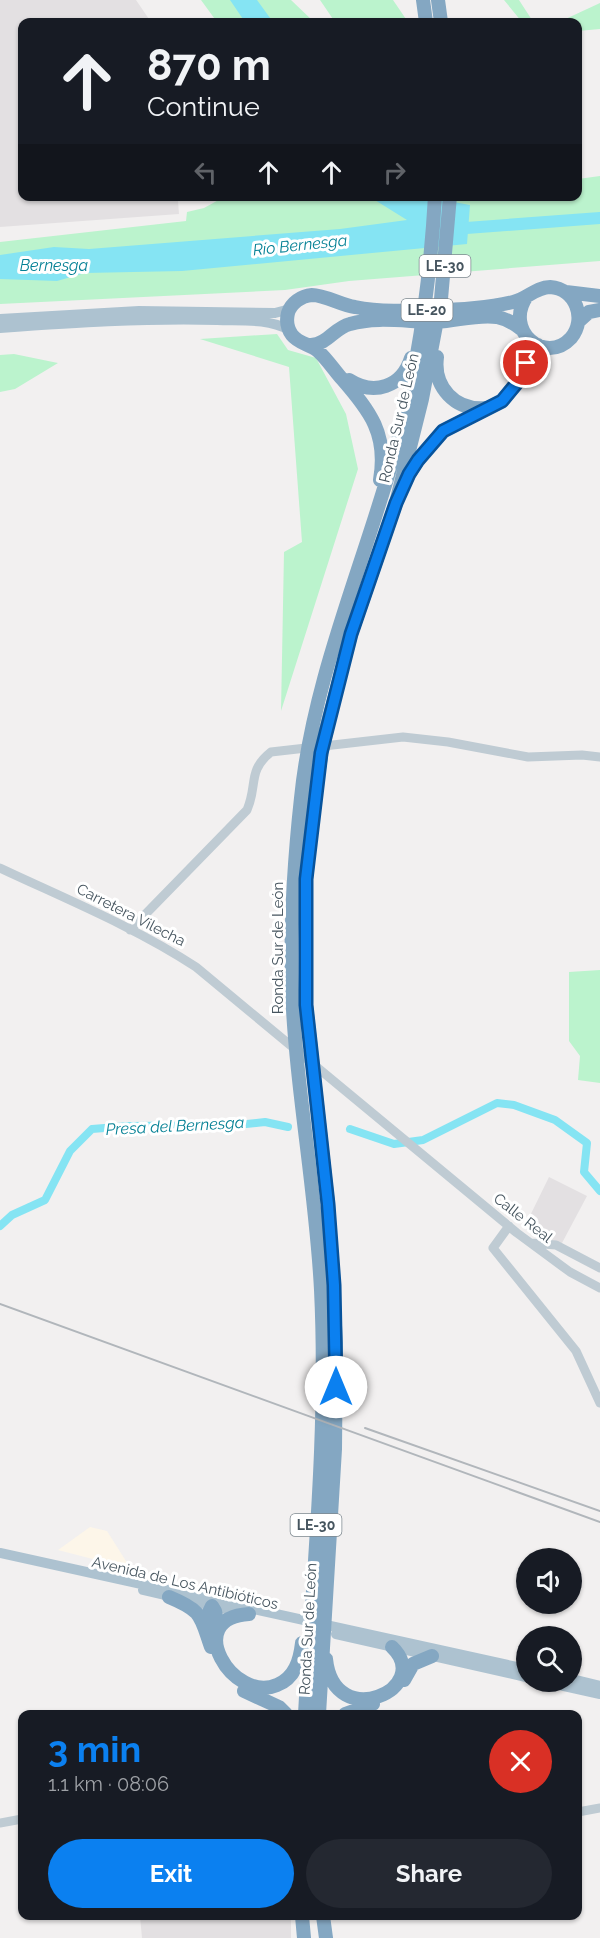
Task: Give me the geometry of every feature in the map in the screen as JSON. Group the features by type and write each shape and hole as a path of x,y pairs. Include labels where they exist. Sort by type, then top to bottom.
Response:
{"highway":[{"path":"423,0 425,18"},
{"path":"438,0 440,18"},
{"name":"Ronda Sur de León","path":"317,738 396,503 425,334 425,303 435,201"},
{"name":"Ronda Sur de León","path":"314,1602 335,1449 329,1406 321,1287 292,993 293,878 314,754 341,620 393,459 425,334 441,299 450,201"},
{"path":"396,503 418,460 443,431 470,416 491,408 508,394 526,363 529,338 519,312 527,296 542,288 550,287 566,292 600,296"},
{"path":"529,338 546,347 561,345 575,333 579,321 576,305 566,292"},
{"path":"341,620 348,584 378,489 382,453 375,422 363,402 324,357 311,345 298,340 289,330 287,322 290,309 295,302 311,295 327,300 335,311 336,325 331,336 331,358 344,375 357,385 375,389 387,387 402,377 425,334"},
{"name":"LE-20","path":"327,300 369,309 431,310 503,304 527,296"},
{"path":"579,321 589,312 600,310"},
{"name":"LE-20","path":"331,336 357,322 441,321 476,317 499,318 529,338"},
{"path":"425,334 437,377 449,397 471,408 491,408"},
{"path":"311,345 331,336"},
{"name":"Ronda Sur de León","path":"305,1710 312,1637 321,1445 329,1406 334,1285 328,1204 306,1005 306,879 314,754"},
{"path":"169,1597 187,1604 204,1623 209,1645 228,1677 243,1690 282,1710"},
{"path":"212,1606 218,1628 217,1648 226,1665 236,1677 258,1688 272,1687 285,1682 290,1676 312,1637 314,1602"},
{"path":"204,1623 212,1606"},
{"path":"218,1628 226,1619 235,1615 249,1614"},
{"path":"312,1637 333,1683 346,1695 361,1700 374,1700 388,1693 399,1680 410,1659"},
{"name":"Ronda Sur de León","path":"312,1637 319,1710"},
{"path":"392,1647 400,1655 410,1659 432,1656"},
{"path":"356,1710 386,1699 396,1691 410,1659"},
{"path":"302,1920 304,1938"},
{"path":"324,1920 326,1938"}],"main road":[{"path":"0,319 139,311 275,313 290,309"},
{"path":"0,328 90,321 182,320 267,322 289,330"},
{"name":"Avenida de Los Antibióticos","path":"0,1553 283,1614 516,1669"},
{"name":"Avenida de Los Antibióticos","path":"48,1564 169,1597 392,1647"},
{"path":"143,1583 164,1591 204,1600 212,1606 218,1604 261,1613 283,1614"},
{"path":"315,1622 336,1630 404,1646 410,1659 425,1651 516,1670"},
{"path":"432,1656 516,1670"},
{"path":"582,1686 600,1690"}],"street":[{"path":"130,930 247,810 252,798 255,770 259,761 271,752 403,737 448,742 528,757 582,755 600,757"},
{"name":"Carretera Vilecha","path":"0,868 130,930 196,967 434,1164"},
{"name":"Calle Real","path":"434,1164 555,1262 600,1288"},
{"path":"509,1226 493,1248 576,1351 600,1403"},
{"path":"531,1243 556,1245 600,1268"},
{"path":"546,1255 556,1245"},
{"path":"555,1262 561,1255 579,1257"},
{"path":"582,1811 600,1809"},
{"path":"0,1823 18,1820"}],"shaded area":[{"path":"0,0 136,0 148,18 18,18 18,201 178,201 179,214 0,227"},
{"path":"549,1177 587,1196 562,1243 542,1240 524,1228"},
{"path":"90,1527 107,1531 131,1569 58,1550"},
{"path":"140,1920 291,1920 291,1938 142,1938"}],"green space":[{"path":"201,0 291,0 310,18 214,18"},
{"path":"320,0 393,0 405,18 332,18"},
{"path":"504,0 519,0 531,18 519,18"},
{"path":"600,3 600,29 582,31 582,18 568,18"},
{"path":"600,176 600,261 349,281 285,290 0,304 0,242 186,221 187,212 204,208 217,201 582,201 582,178"},
{"path":"277,334 288,350 316,358 346,414 358,469 281,711 284,552 302,542 289,367 200,339"},
{"path":"14,354 58,363 15,389 0,392 0,355"},
{"path":"600,970 600,1083 578,1080 580,1056 569,1041 569,972"}],"water":[{"path":"230,0 257,0 270,18 242,18"},
{"name":"Bernesga","path":"376,201 448,201 470,205 467,244 182,271 85,273 57,281 0,279 0,255 54,247 89,249 340,229 407,220"}],"waterway":[{"name":"Río Bernesga","path":"453,229 600,218"},
{"name":"Presa del Bernesga","path":"350,1129 394,1144 423,1140 497,1103 514,1105 555,1120 587,1143 584,1172 600,1191"},
{"name":"Presa del Bernesga","path":"0,1226 12,1215 45,1200 70,1151 92,1129 129,1126 237,1125 265,1122 288,1127"}],"railway":[{"path":"0,1304 600,1522"},
{"path":"365,1428 600,1511"}],"route":[{"path":"336,1387 334,1285 328,1204 306,1005 306,879 321,753 351,634 396,503 409,474 443,431 502,401 516,384 526,363"}]}
